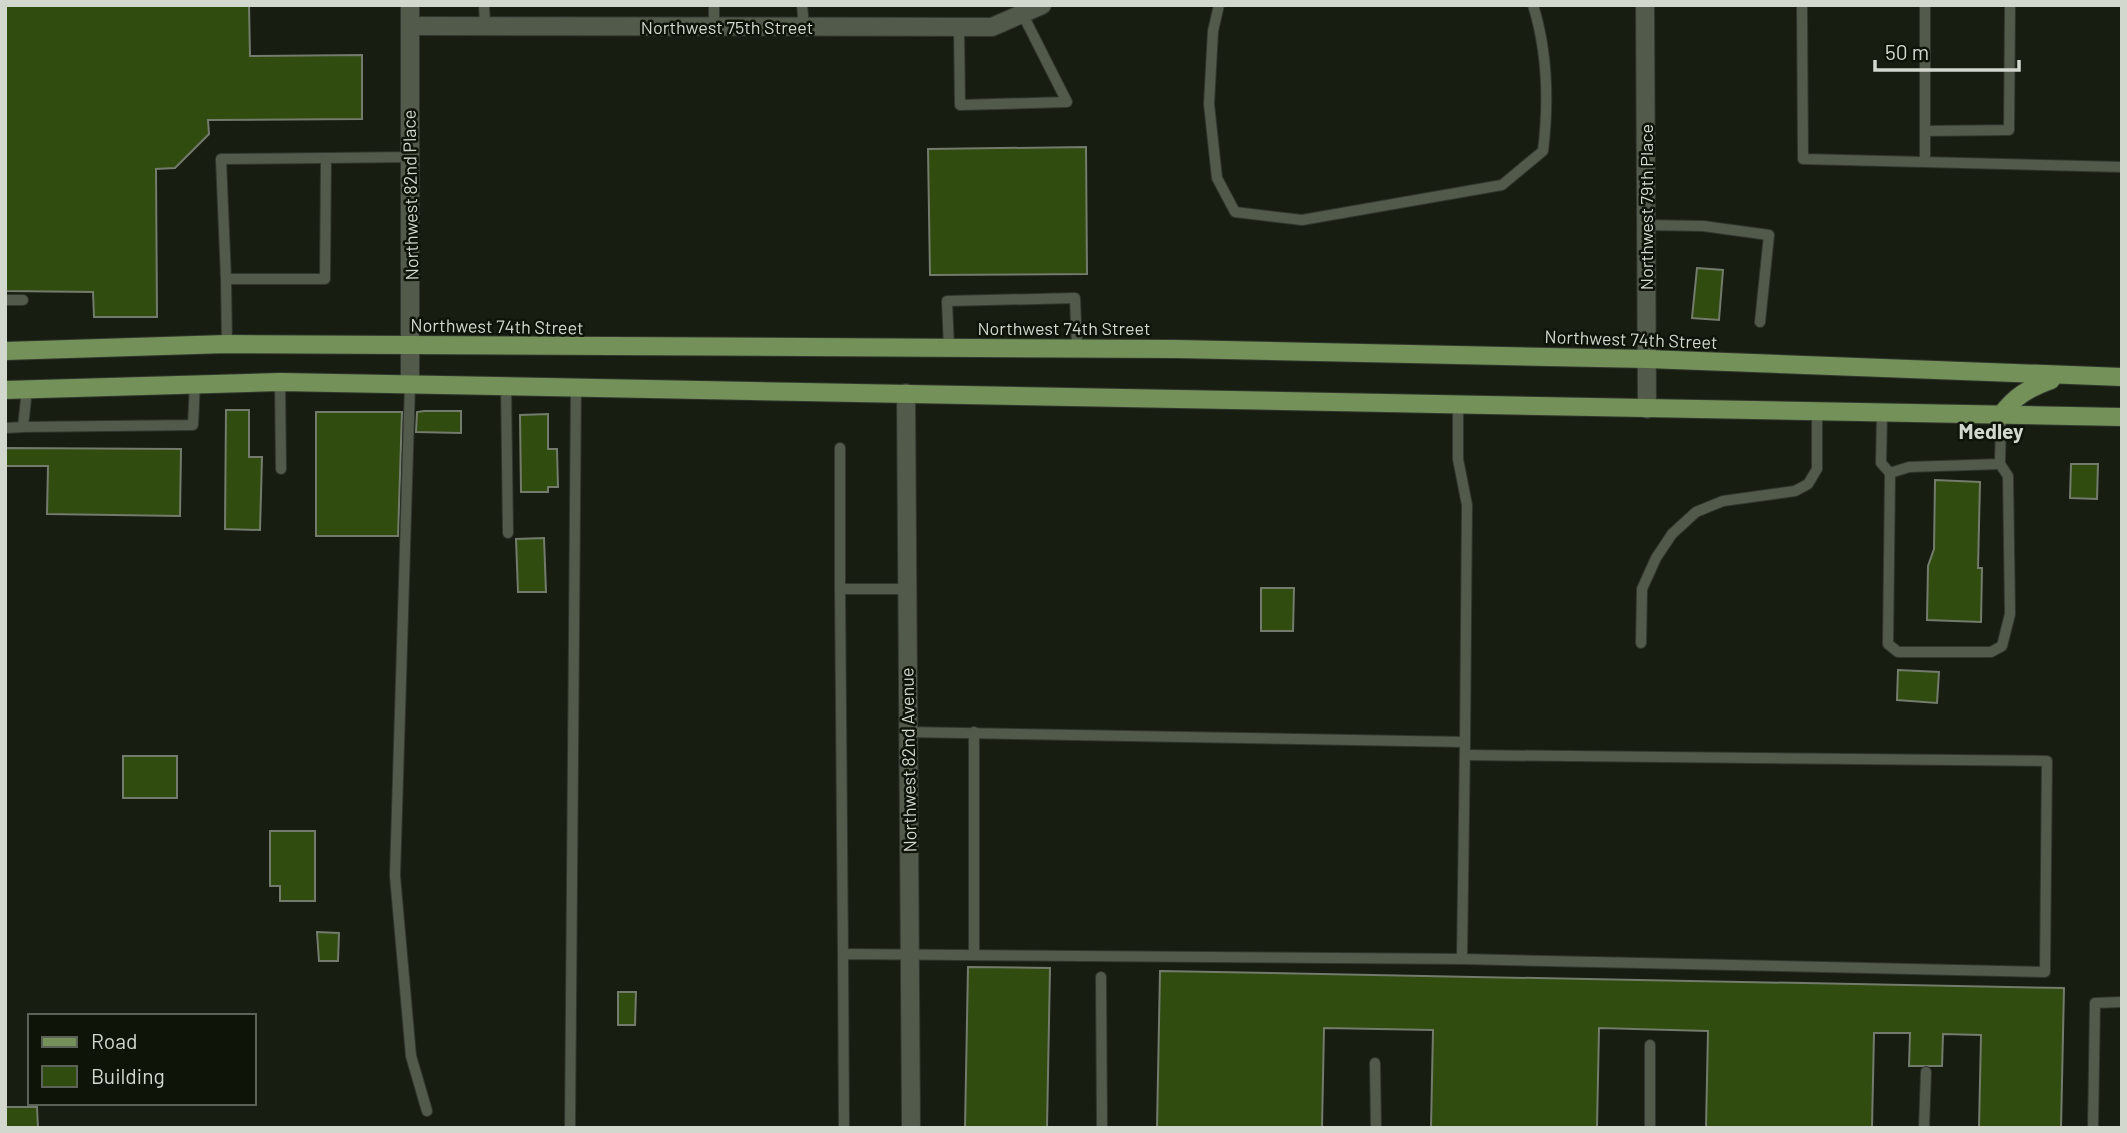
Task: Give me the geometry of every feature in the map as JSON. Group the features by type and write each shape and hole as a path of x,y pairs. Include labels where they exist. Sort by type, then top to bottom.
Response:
{"main road":[{"name":"Northwest 74th Street","path":"5,351 227,344 1077,349 1647,359 2122,377"},
{"path":"2001,415 2011,402 2028,388 2065,376"},
{"path":"5,390 195,382 280,382 2122,417"}],"street":[{"name":"Northwest 82nd Place","path":"410,5 410,384"},
{"name":"Northwest 79th Place","path":"1644,5 1647,409"},
{"name":"Northwest 75th Street","path":"410,26 992,27 1035,10"},
{"name":"Northwest 82nd Avenue","path":"906,393 911,1128"}],"lane":[{"path":"484,5 485,25"},
{"path":"714,5 714,27"},
{"path":"803,5 804,27"},
{"path":"1219,5 1213,31 1209,104 1217,178 1235,212 1302,220 1502,185 1543,151 1549,103 1541,31 1533,5"},
{"path":"1802,5 1803,159 2122,167"},
{"path":"1925,5 1925,162"},
{"path":"1924,131 2009,131 2010,5"},
{"path":"959,27 960,104 1067,102 1035,10"},
{"path":"226,279 325,279 326,158"},
{"path":"227,344 222,159 409,158"},
{"path":"1646,225 1703,226 1769,234 1760,322"},
{"path":"948,349 947,301 1075,298 1077,349"},
{"path":"5,300 23,300"},
{"path":"5,428 193,425 195,382"},
{"path":"280,382 281,469"},
{"path":"410,384 395,876 411,1056 427,1111"},
{"path":"506,385 508,533"},
{"path":"570,1128 576,386"},
{"path":"23,427 27,389"},
{"path":"1458,406 1458,459 1467,505 1462,959"},
{"path":"1641,643 1642,589 1656,558 1672,534 1696,512 1723,501 1795,491 1808,484 1817,469 1817,412"},
{"path":"1882,413 1881,463 1890,472 1888,644 1898,652 1991,652 2002,646 2010,614 2008,476 2000,464 2001,415"},
{"path":"840,448 844,1128"},
{"path":"1890,472 1909,467 2000,464"},
{"path":"840,589 906,589"},
{"path":"908,732 1465,742"},
{"path":"974,732 974,954"},
{"path":"843,954 1462,959 2045,972 2047,761 1465,755"},
{"path":"1101,977 1101,1128"},
{"path":"2093,1128 2095,1003 2122,1002"},
{"path":"1650,1045 1650,1128"},
{"path":"1375,1063 1376,1128"},
{"path":"1924,1128 1926,1072"}],"building":[{"path":"5,5 249,5 250,56 362,55 362,119 208,120 209,134 175,168 156,169 157,317 94,317 93,292 5,291"},
{"path":"1086,147 1087,274 930,275 928,149"},
{"path":"1697,268 1723,270 1719,320 1692,318"},
{"path":"226,410 249,410 249,457 262,457 260,530 225,529"},
{"path":"461,411 461,433 416,432 417,412"},
{"path":"316,412 402,412 398,536 316,536"},
{"path":"548,414 548,449 557,449 558,487 548,487 548,492 521,492 520,415"},
{"path":"5,448 181,449 180,516 47,514 48,466 5,466"},
{"path":"2071,464 2098,464 2097,499 2070,498"},
{"path":"1935,480 1980,482 1978,568 1982,568 1981,622 1927,620 1928,566 1934,549"},
{"path":"544,538 546,592 518,592 516,539"},
{"path":"1261,588 1294,588 1293,631 1261,631"},
{"path":"1898,670 1939,672 1937,703 1897,700"},
{"path":"123,756 177,756 177,798 123,798"},
{"path":"270,831 315,831 315,901 280,901 280,886 270,886"},
{"path":"317,932 339,933 338,961 319,961"},
{"path":"968,967 1050,968 1047,1128 965,1128"},
{"path":"1160,971 2064,988 2061,1128 1979,1128 1981,1035 1943,1034 1942,1066 1909,1066 1910,1033 1874,1033 1872,1128 1706,1128 1708,1031 1599,1028 1597,1128 1431,1128 1433,1030 1324,1028 1322,1128 1157,1128"},
{"path":"618,992 636,992 635,1025 618,1025"},
{"path":"5,1107 37,1107 38,1128 5,1128"}],"district":[{"name":"Medley","path":"1991,430"}]}
